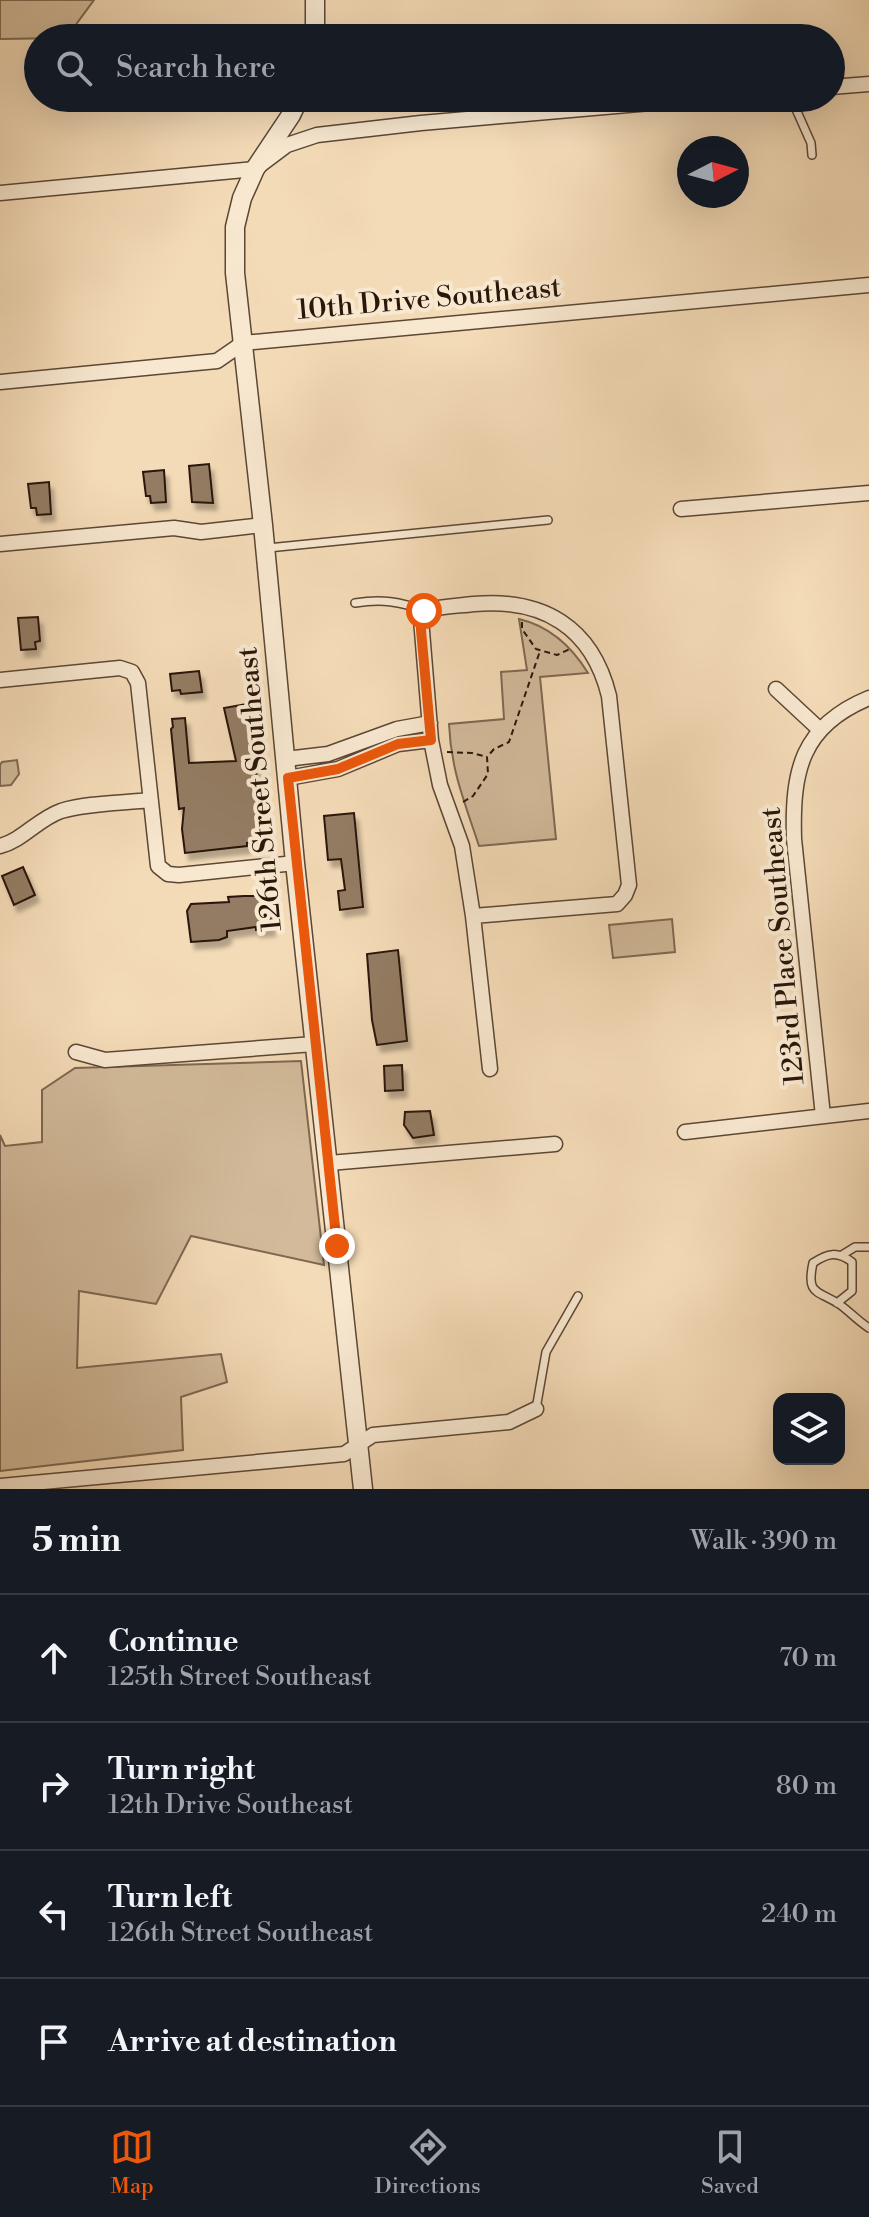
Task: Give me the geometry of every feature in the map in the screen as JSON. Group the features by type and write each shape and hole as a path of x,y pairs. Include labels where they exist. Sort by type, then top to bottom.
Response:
{"street":[{"path":"315,0 315,24"},
{"path":"845,86 869,84"},
{"name":"126th Street Southeast","path":"292,112 255,169 242,198 235,227 235,273 363,1489"},
{"path":"0,193 255,169 287,145 317,135 547,112"},
{"name":"10th Drive Southeast","path":"0,382 217,361 243,343 869,285"},
{"path":"681,509 869,493"},
{"path":"0,544 174,528 201,532 263,525"},
{"path":"473,916 617,904 629,885 605,678 595,657 577,633 554,617 501,602 437,607 424,611 421,619 432,747 440,785 462,846 490,1069"},
{"path":"0,680 120,668 132,672 138,683 158,866 168,874 179,875 295,863"},
{"path":"776,689 819,729 842,711 869,698"},
{"path":"287,769 382,733 430,723"},
{"name":"123rd Place Southeast","path":"819,729 800,770 793,808 823,1116"},
{"path":"287,769 338,769 398,744 432,747"},
{"path":"0,846 63,810 150,800"},
{"path":"76,1052 105,1060 314,1044"},
{"path":"685,1132 869,1111"},
{"path":"329,1163 555,1144"},
{"path":"0,1486 51,1485 344,1454 373,1435 509,1422 536,1409"}],"lane":[{"path":"797,112 811,143 812,155"},
{"path":"266,549 548,520"},
{"path":"355,603 379,599 404,602 424,611"},
{"path":"842,1255 855,1247 869,1247"},
{"path":"837,1303 852,1291 852,1262 842,1255 827,1254 813,1263 810,1278 814,1290 869,1328"},
{"path":"536,1409 546,1352 578,1296"}],"path":[{"path":"523,606 522,629 529,642 540,651 557,655 582,640"},
{"path":"449,811 473,796 488,774 487,757 494,749 509,742 540,651"},
{"path":"432,747 487,757"}],"shaded area":[{"path":"0,0 94,0 76,24 24,24 24,39 0,39"},
{"path":"519,619 559,639 588,673 540,677 556,839 479,846 456,772 449,724 504,719 501,672 527,670"},
{"path":"17,760 19,774 11,785 0,786 0,765"},
{"path":"672,919 675,952 613,958 609,925"},
{"path":"301,1061 324,1265 191,1236 156,1304 79,1291 77,1368 221,1354 227,1382 181,1397 183,1450 0,1471 0,1135 5,1146 42,1142 42,1090 75,1068"}],"building":[{"path":"209,464 213,503 192,502 189,466"},
{"path":"164,470 166,502 151,503 150,496 146,496 143,472"},
{"path":"49,482 51,514 37,515 36,508 31,508 28,484"},
{"path":"38,617 40,641 35,642 36,649 21,650 18,618"},
{"path":"199,671 202,692 181,694 180,690 172,691 170,674"},
{"path":"247,704 265,841 185,853 182,829 184,808 179,809 172,719 185,718 189,763 236,761 224,708"},
{"path":"354,813 363,907 340,910 338,891 345,890 341,859 328,860 324,816"},
{"path":"23,867 35,895 14,905 2,876"},
{"path":"264,896 270,906 271,929 256,930 256,927 227,931 227,937 219,940 191,942 187,911 191,904 229,902 228,897"},
{"path":"398,950 407,1041 377,1045 367,954"},
{"path":"402,1065 403,1090 385,1091 384,1066"},
{"path":"430,1111 434,1135 413,1138 404,1125 405,1112"}],"route":[{"path":"337,1246 288,778 338,769 398,744 431,740 421,630 424,611"}]}
